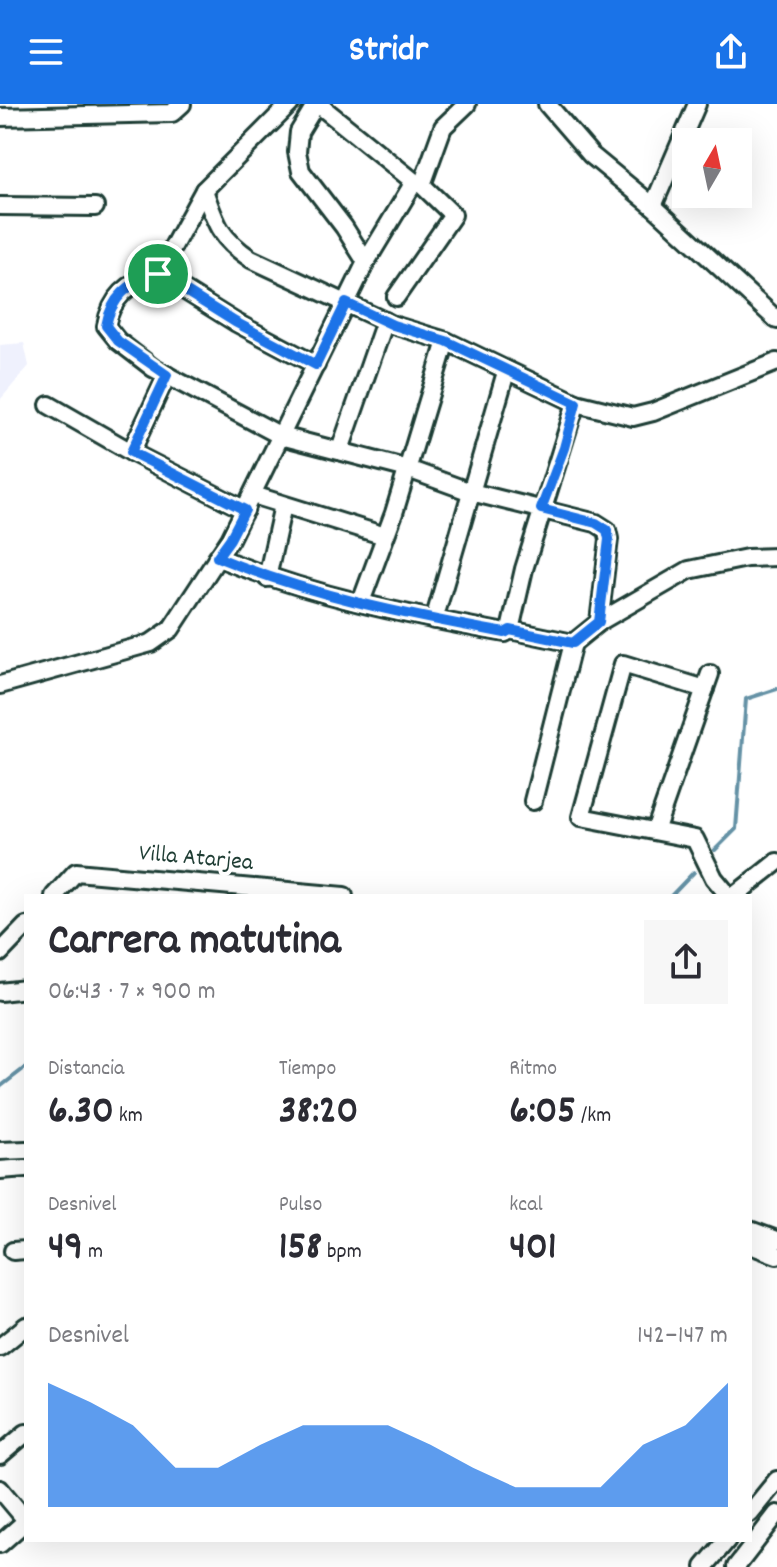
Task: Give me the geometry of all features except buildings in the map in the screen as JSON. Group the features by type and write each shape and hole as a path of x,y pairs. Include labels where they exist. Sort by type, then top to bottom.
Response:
{"street":[{"path":"57,118 70,104"},
{"path":"0,117 172,113 182,104"},
{"path":"158,274 204,190 290,104"},
{"path":"0,685 151,643 171,629 230,539 366,262 410,189 412,180 317,104 299,132 297,152 301,171 344,227 366,262"},
{"path":"396,297 453,215 422,185 443,127 467,104"},
{"path":"547,104 591,155 653,206 777,320"},
{"path":"653,206 697,104"},
{"path":"204,190 217,229 231,246 251,259 385,321 446,341 576,403 633,417 653,412 777,362"},
{"path":"0,206 95,207"},
{"path":"316,365 235,322 158,274 137,279 109,307 106,326 118,341 167,375 281,436 408,469 471,492 596,523 607,530 609,539 599,622"},
{"path":"340,450 385,321"},
{"path":"361,602 408,469 446,341"},
{"path":"434,620 506,372"},
{"path":"131,452 167,375"},
{"path":"510,630 541,509 564,448 576,403"},
{"path":"49,405 131,452 249,503 283,505 385,536"},
{"path":"267,578 283,505"},
{"path":"217,557 267,578 434,620 505,633 510,630 573,643"},
{"path":"533,801 573,643 599,622 689,570 747,558 777,557"},
{"path":"655,831 708,682 623,664 581,817 695,839 714,878 730,894"},
{"path":"735,894 777,862"},
{"name":"Villa Atarjea","path":"56,894 76,872 322,894"},
{"path":"0,953 20,940"},
{"path":"0,992 24,989"},
{"path":"0,1151 24,1150"},
{"path":"0,1170 24,1168"},
{"path":"752,1231 777,1240"},
{"path":"752,1246 777,1255"},
{"path":"0,1347 24,1328"},
{"path":"0,1455 24,1435"},
{"path":"0,1489 24,1519"},
{"path":"752,1511 773,1492"},
{"path":"704,1567 723,1545 738,1566 777,1514"},
{"path":"3,1533 24,1522"}],"shaded area":[{"path":"24,343 29,366 0,400 0,345"}],"waterway":[{"path":"715,850 736,829 746,699 777,689"},
{"path":"673,894 694,872"},
{"path":"0,1087 24,1069"}],"route":[{"path":"158,274 235,322 316,365 346,303 393,325 446,341 576,403 564,448 541,509 596,523 607,530 609,539 599,622 573,643 510,630 505,633 434,620 267,578 217,557 245,510 131,452 167,375 118,341 106,326 109,307 137,279 158,274"}]}
